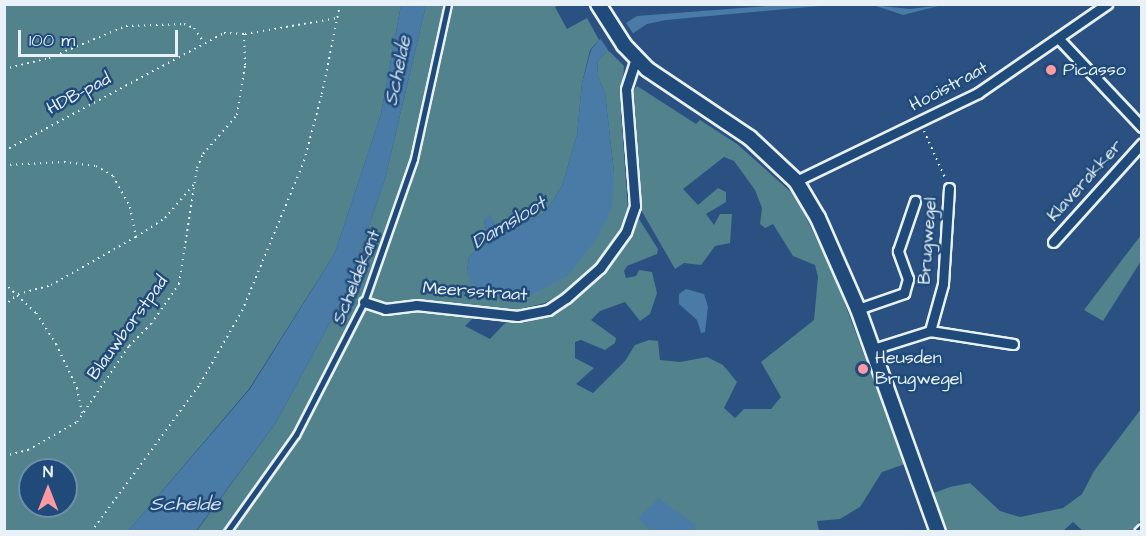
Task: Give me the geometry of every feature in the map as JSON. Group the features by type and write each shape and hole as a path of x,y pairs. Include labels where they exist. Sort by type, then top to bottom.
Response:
{"main road":[{"path":"598,4 624,45 636,59 750,138 796,181 826,236 858,309 938,531"}],"street":[{"name":"Hooistraat","path":"796,181 978,93 1107,4"},
{"name":"Klaverakker","path":"1059,39 1142,128"},
{"name":"Meersstraat","path":"364,302 385,309 416,305 517,316 548,310 566,298 600,268 626,232 635,206 626,89 636,59"},
{"name":"Klaverakker","path":"1053,242 1142,143"},
{"name":"Brugwegel","path":"930,331 943,284 949,188"},
{"path":"858,309 904,293 908,279 898,251 915,201"},
{"path":"873,349 930,331 1012,344"}],"lane":[{"name":"Scheldekant","path":"227,531 296,435 364,302 414,159 448,4"}],"path":[{"path":"91,531 200,384 242,310 304,161 340,4"},
{"name":"HDB-pad","path":"4,150 228,32 244,34 338,18"},
{"path":"4,69 49,58 114,28 138,24 190,25 204,43"},
{"name":"Blauwborstpad","path":"4,456 28,450 77,422 179,284 190,194 202,154 237,115 245,65 244,34"},
{"name":"Brugwegel","path":"920,122 942,163 949,188"},
{"path":"4,165 64,162 96,166 113,176 119,186 130,207 136,237"},
{"path":"4,306 18,294 51,285 136,237 165,218 195,182"},
{"path":"4,283 18,294 56,344 77,388 82,414"}],"green space":[{"path":"4,5 401,5 381,114 335,253 249,389 128,531 5,531"},
{"path":"426,5 560,5 555,7 567,29 587,18 599,40 590,50 582,83 577,135 562,186 545,213 515,228 497,230 490,215 484,221 488,237 469,257 467,271 614,173 605,93 597,74 598,61 608,50 624,66 621,111 628,210 615,241 599,261 563,293 545,303 515,310 411,301 392,302 393,313 424,310 477,314 465,326 490,339 508,320 524,323 551,314 576,298 604,273 639,219 658,249 657,254 627,266 624,271 626,278 636,276 639,270 652,272 657,293 650,314 640,321 625,302 600,311 591,320 616,338 615,343 605,350 581,340 575,342 575,358 594,368 576,384 593,393 625,361 635,345 649,340 658,341 660,360 680,362 707,357 723,365 737,382 724,408 735,418 744,409 771,409 781,397 761,362 814,320 818,277 815,265 793,256 773,224 765,228 760,224 762,208 755,190 734,161 724,157 683,189 698,205 718,188 726,192 726,202 706,214 714,225 720,214 732,214 730,243 715,246 701,265 684,263 675,269 640,208 631,94 637,86 696,124 700,120 737,144 791,192 800,205 834,275 905,464 882,472 860,507 840,519 817,521 819,531 695,531 695,525 639,518 652,531 196,532 275,424 345,295 385,179"},
{"path":"1141,235 1141,261 1103,321 1084,310"},
{"path":"1141,409 1141,520 1131,531 1083,531 1073,522 1063,531 947,531 931,494 970,483 1000,511 1020,517 1063,508 1082,494 1094,471"}],"water":[{"name":"Schelde","path":"401,5 426,5 385,179 345,295 275,424 196,531 128,531 250,389 335,253 381,114"},
{"path":"779,5 830,5 666,20 647,24 608,50 598,61 597,74 605,93 614,173 612,208 596,240 567,276 533,294 496,296 471,284 467,271 469,257 488,237 484,221 490,214 497,230 515,228 545,213 562,186 577,135 582,83 591,50 599,40 637,16"},
{"path":"873,5 910,9 942,5 903,15"},
{"path":"686,289 704,294 708,307 705,332 701,333 697,320 679,304 679,294"},
{"path":"659,498 695,525 695,531 652,531 638,518"}],"pier":[{"path":"624,20 634,35 609,52 599,37"}],"place":[{"name":"Picasso","path":"1051,70"},
{"name":"Heusden Brugwegel","path":"863,369"}],"water label":[{"name":"Damsloot","path":"509,223"}]}
